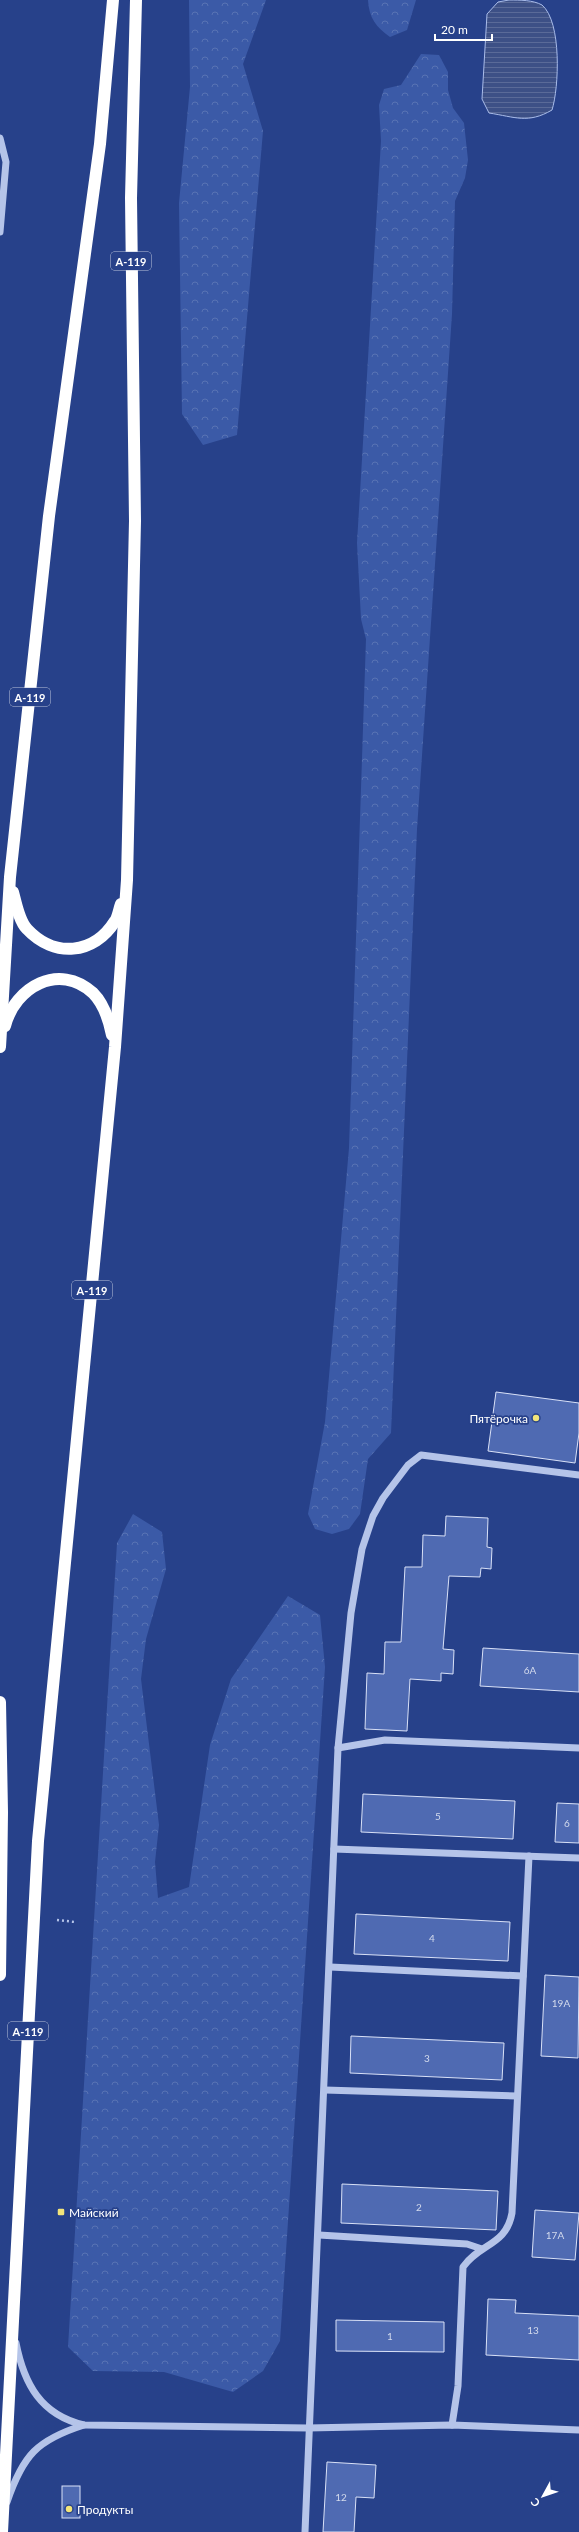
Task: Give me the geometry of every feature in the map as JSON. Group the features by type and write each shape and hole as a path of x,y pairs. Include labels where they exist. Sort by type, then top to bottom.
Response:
{"highway":[{"name":"А-119","path":"0,1048 10,877 50,516 100,144 113,0"},
{"name":"А-119","path":"2,2532 38,1841 115,1047 128,880 135,521 131,198 136,0"},
{"path":"10,877 16,905 26,928 47,945 71,950 95,942 116,921 128,880"},
{"path":"0,1048 7,1020 16,1000 32,986 52,979 73,981 93,993 107,1015 115,1047"},
{"path":"0,1702 0,1975"}],"street":[{"path":"0,138 6,162 0,232"},
{"path":"305,2532 308,2428 319,2235 338,1748 351,1613 362,1549 373,1516 383,1498 408,1465 422,1455 579,1476"},
{"path":"338,1748 385,1740 579,1748"},
{"path":"334,1849 579,1858"},
{"path":"452,2425 458,2386 462,2274 467,2262 482,2249 504,2235 510,2225 529,1856"},
{"path":"330,1967 523,1976"},
{"path":"324,2090 517,2096"},
{"path":"319,2235 467,2244 482,2249"},
{"path":"12,2326 20,2366 28,2384 39,2399 66,2421 84,2425 308,2428 452,2425 579,2430"},
{"path":"3,2515 12,2487 40,2444 63,2432 84,2425"}],"path":[{"path":"57,1920 74,1922"}],"green space":[{"path":"189,0 266,0 243,64 263,131 237,435 203,445 182,414 179,203 190,87"},
{"path":"368,0 416,0 407,30 390,37 374,22 370,12"},
{"path":"421,54 439,55 448,72 448,90 453,108 464,123 468,160 465,178 455,201 452,314 417,829 391,1433 368,1459 360,1514 349,1529 332,1534 315,1529 308,1514 325,1422 349,1148 366,639 361,619 357,543 381,141 379,105 384,89 401,85"},
{"path":"133,1514 162,1532 166,1569 146,1639 141,1679 159,1825 155,1862 158,1898 189,1887 210,1745 231,1679 288,1596 320,1615 325,1667 280,2341 263,2371 233,2392 164,2372 93,2371 68,2347 117,1543"}],"shaded area":[{"path":"509,0 531,1 542,5 548,13 553,25 557,56 554,100 552,110 536,117 514,118 489,113 482,99 487,14 498,2"}],"building":[{"name":"Пятёрочка","path":"496,1392 579,1403 579,1433 575,1463 488,1451"},
{"path":"446,1516 488,1518 487,1547 492,1548 491,1569 481,1568 480,1577 449,1576 443,1649 454,1650 453,1674 441,1673 441,1681 410,1679 407,1731 365,1729 367,1673 384,1674 385,1642 401,1642 405,1567 422,1567 423,1535 445,1536"},
{"path":"483,1648 579,1654 579,1692 480,1686"},
{"path":"363,1794 515,1801 513,1839 361,1832"},
{"path":"557,1803 579,1804 579,1843 555,1842"},
{"path":"356,1914 510,1922 508,1961 354,1954"},
{"path":"545,1975 579,1977 578,2058 541,2056"},
{"path":"351,2036 504,2043 502,2080 350,2073"},
{"path":"342,2184 498,2191 496,2230 341,2223"},
{"path":"535,2210 579,2213 575,2260 532,2257"},
{"path":"488,2299 516,2300 515,2313 579,2316 579,2360 486,2355"},
{"path":"336,2320 444,2322 444,2352 336,2351"},
{"path":"327,2462 376,2465 374,2498 356,2497 354,2532 323,2532"},
{"path":"62,2486 80,2486 80,2518 62,2518"}],"place":[{"name":"Пятёрочка","path":"536,1418"},
{"name":"Майский","path":"61,2212"},
{"name":"Продукты","path":"69,2509"}]}
